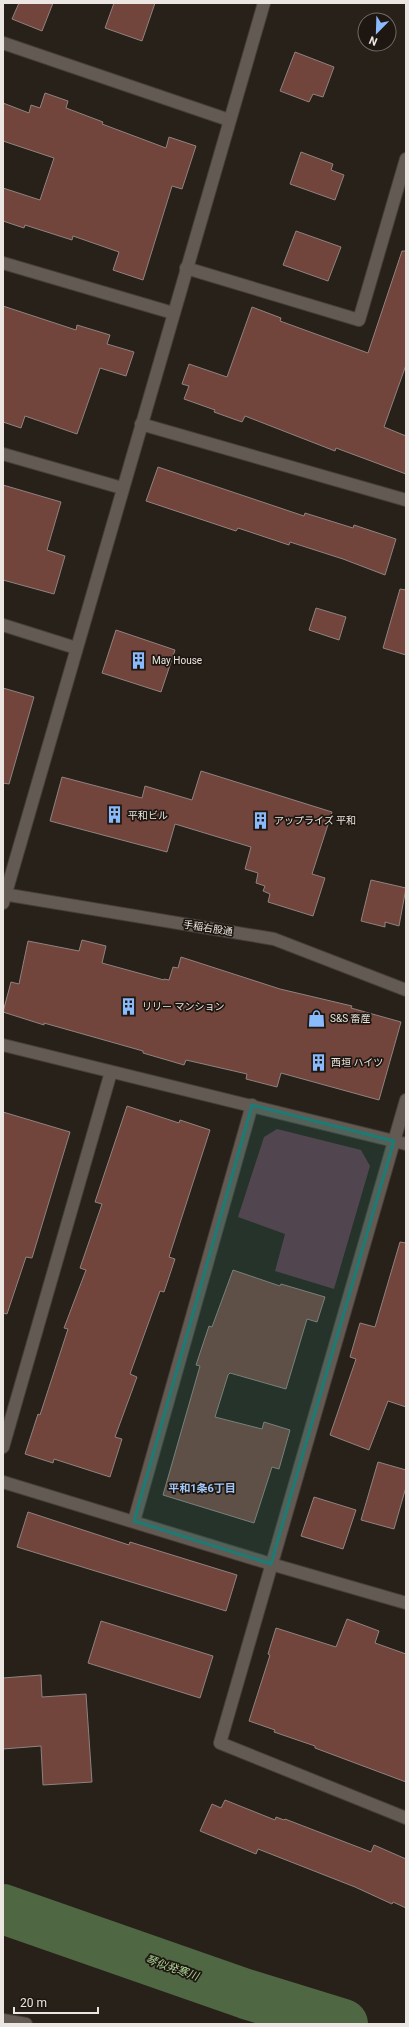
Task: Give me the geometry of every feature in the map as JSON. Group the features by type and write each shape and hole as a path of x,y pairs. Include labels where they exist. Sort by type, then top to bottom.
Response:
{"street":[{"path":"4,897 264,3"},
{"path":"3,43 229,120"},
{"path":"186,268 359,320 406,159"},
{"path":"3,263 173,313"},
{"path":"141,424 406,500"},
{"path":"3,454 122,488"},
{"path":"3,625 76,648"},
{"name":"手稲右股通","path":"4,897 274,939 406,990"},
{"path":"3,1045 406,1144"},
{"path":"3,1447 111,1072"},
{"path":"406,1100 220,1743 406,1818"},
{"path":"134,1521 252,1105"},
{"path":"3,1482 271,1564 406,1603"},
{"path":"3,2020 26,2024"}],"highlighted area":[{"path":"252,1105 394,1141 271,1564 134,1521"}],"shaded area":[{"path":"277,1129 361,1150 370,1166 334,1289 275,1271 285,1234 238,1217 264,1137"}],"building":[{"path":"19,3 53,3 42,31 12,19"},
{"path":"114,3 155,3 142,41 105,28"},
{"path":"295,52 334,67 323,97 313,94 309,102 280,91"},
{"path":"45,93 68,101 66,108 103,122 102,124 166,148 169,137 196,146 182,189 172,186 143,280 113,270 119,252 73,236 72,240 25,225 24,228 3,221 3,188 40,200 54,158 3,141 3,103 29,113 31,105 40,108"},
{"path":"301,152 333,164 331,170 344,175 335,200 290,184"},
{"path":"296,231 341,247 328,281 283,265"},
{"path":"402,251 406,251 406,365 384,427 406,436 406,474 336,448 335,451 245,416 242,422 214,412 215,410 184,399 189,386 182,384 189,364 227,377 252,307 281,318 280,321 368,353"},
{"path":"3,306 76,330 77,325 110,335 107,344 134,352 126,376 100,368 77,434 25,416 21,428 3,422"},
{"path":"158,467 304,516 305,513 353,528 354,525 396,539 385,575 343,559 290,542 289,545 238,528 236,531 146,501"},
{"path":"3,485 61,502 47,550 65,556 54,594 3,580"},
{"path":"400,589 406,590 406,655 383,648"},
{"path":"316,608 346,617 339,640 309,630"},
{"name":"May House","path":"116,630 175,650 161,692 102,673"},
{"path":"3,688 34,697 9,784 3,783"},
{"path":"201,771 332,812 312,874 325,878 313,916 268,902 270,894 263,891 265,886 256,883 258,873 245,869 251,847 175,824 167,852 50,821 62,777 142,798 145,786 192,800"},
{"path":"371,880 406,888 399,926 385,922 385,927 361,921"},
{"path":"82,940 106,946 102,963 164,980 169,980 173,967 178,968 181,957 280,989 352,1006 351,1008 401,1022 379,1100 281,1073 277,1087 246,1079 247,1074 186,1060 184,1065 143,1053 143,1051 44,1023 44,1025 3,1012 11,982 19,984 28,941 79,951"},
{"path":"127,1106 179,1123 180,1120 210,1130 169,1257 175,1259 164,1292 160,1291 130,1374 137,1377 115,1437 122,1439 110,1477 54,1459 53,1463 25,1454 38,1414 40,1415 68,1329 64,1328 86,1270 80,1268 102,1204 95,1202"},
{"path":"3,1112 70,1132 32,1258 26,1257 7,1314 3,1313"},
{"path":"400,1242 406,1243 406,1407 388,1401 369,1450 330,1435 356,1359 350,1357 360,1323 375,1327"},
{"path":"233,1270 280,1286 281,1284 325,1297 317,1322 307,1319 286,1389 230,1373 228,1375 215,1417 262,1429 264,1422 290,1430 279,1469 272,1467 254,1523 163,1495 200,1366 196,1365 209,1326 212,1327"},
{"path":"378,1462 406,1470 406,1487 394,1529 361,1520"},
{"path":"314,1497 356,1510 343,1549 301,1536"},
{"path":"28,1512 129,1545 130,1542 237,1575 226,1611 17,1547"},
{"path":"347,1619 379,1631 375,1643 406,1654 406,1782 315,1748 315,1746 274,1732 275,1730 249,1721 270,1655 268,1654 276,1628 336,1647"},
{"path":"101,1621 213,1656 200,1698 88,1663"},
{"path":"41,1675 42,1697 86,1694 92,1782 43,1785 41,1746 3,1749 3,1678"},
{"path":"225,1800 275,1820 276,1817 285,1819 371,1852 374,1845 406,1859 406,1908 393,1902 392,1904 355,1887 258,1849 256,1854 200,1831 212,1804 221,1808"}],"waterway":[{"name":"琴似発寒川","path":"3,1909 246,1994 343,2024"}],"place":[{"name":"May House","path":"139,660"},
{"name":"平和ビル","path":"115,815"},
{"name":"アップライズ 平和","path":"261,820"},
{"name":"リリー マンション","path":"129,1006"},
{"name":"S&S 畜産","path":"317,1018"},
{"name":"西垣 ハイツ","path":"318,1062"}],"district":[{"name":"平和1条6丁目","path":"202,1488"}]}
